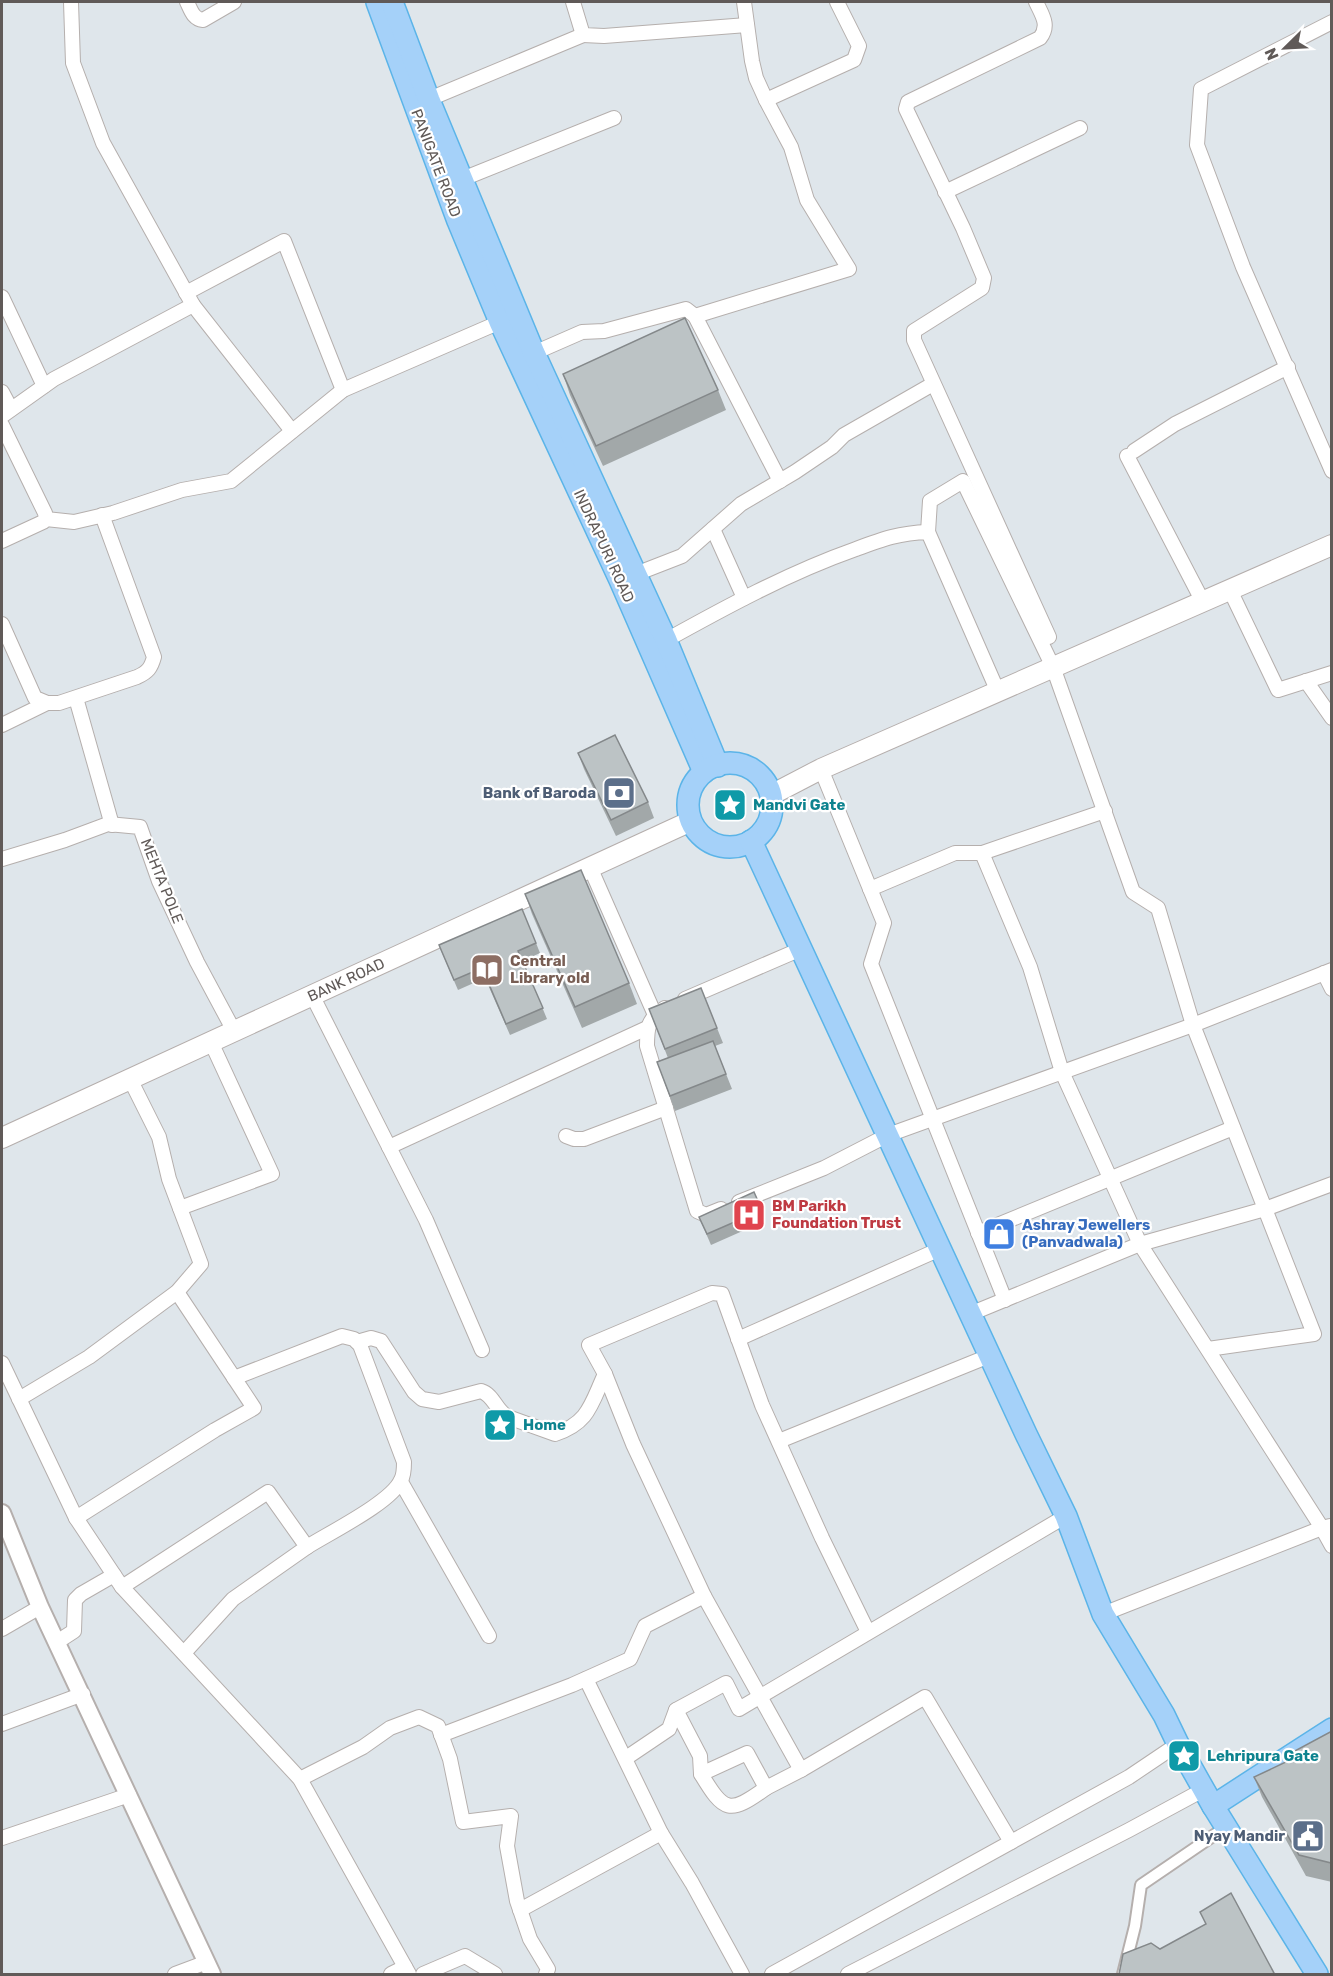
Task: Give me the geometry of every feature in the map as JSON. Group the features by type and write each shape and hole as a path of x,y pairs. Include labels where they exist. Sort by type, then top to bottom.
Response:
{"main road":[{"name":"PANIGATE ROAD","path":"377,2 422,102 453,182 500,322"},
{"path":"392,2 422,102"},
{"path":"453,182 534,353 628,577"},
{"name":"INDRAPURI ROAD","path":"500,322 628,577 711,769"},
{"path":"771,795 821,769 1332,545"},
{"path":"728,762 750,767 759,773 771,795 774,805 772,818 766,829 747,845 734,848 720,847 703,837 691,821 688,807 689,794 696,777 711,769 728,762"},
{"name":"BANK ROAD","path":"2,1138 691,821"},
{"path":"751,840 989,1356 1066,1516 1103,1614 1164,1715 1208,1798 1317,1974"},
{"path":"1208,1798 1332,1729"}],"street":[{"path":"71,2 73,63 103,143 193,305 292,431"},
{"path":"187,2 198,20 203,20 234,2"},
{"path":"573,2 583,35"},
{"path":"695,316 849,269 807,200 790,147 766,100 752,62 744,2"},
{"path":"766,100 854,60 859,46 837,2"},
{"path":"1036,2 1046,23 1045,31 1040,38 908,102 906,109 963,228 984,278 982,288 914,331 914,340 1057,665 1104,812 1133,892 1158,908 1193,1025 1314,1334 1208,1349"},
{"path":"1332,22 1201,89 1197,145 1243,267 1332,471"},
{"path":"422,102 583,35 604,36 747,25"},
{"path":"453,182 614,118"},
{"path":"945,192 1080,128"},
{"path":"186,293 284,241 343,390"},
{"path":"2,297 44,386"},
{"path":"2,392 6,413 44,386 193,305"},
{"path":"534,353 582,332 604,331 686,309 695,316 780,481"},
{"path":"2,541 46,519 74,522 182,490 231,481 343,390 500,322"},
{"path":"1203,602 1130,454 1174,424 1288,367"},
{"path":"628,577 682,556 741,504 832,447 844,435 933,384"},
{"path":"2,425 46,519"},
{"path":"998,692 928,531 930,501 963,481 1057,665"},
{"path":"2,624 35,698 47,703 59,703 76,698 147,672 152,666 154,657 102,515"},
{"path":"713,529 744,598"},
{"path":"658,644 744,598 826,559 902,532 928,531"},
{"path":"1230,590 1278,690 1332,673"},
{"path":"1306,681 1332,718"},
{"path":"76,698 112,825"},
{"path":"2,725 47,703"},
{"path":"821,769 884,923 871,964 1005,1300"},
{"path":"870,889 955,853 982,853 1104,812"},
{"name":"MEHTA POLE","path":"2,859 108,824 140,827 159,881 197,962 234,1031"},
{"path":"982,853 1030,967 1062,1072 1140,1244 1327,1527 1332,1546"},
{"path":"590,867 655,1015"},
{"path":"801,949 663,1008 655,1015 647,1028 647,1046 697,1211 706,1215 824,1168 888,1135 1193,1025 1328,971 1332,989"},
{"path":"312,995 426,1220 482,1350"},
{"path":"389,1147 647,1028"},
{"path":"180,1208 272,1174 211,1042"},
{"path":"19,1399 88,1357 177,1292 201,1264 169,1179 159,1137 130,1079"},
{"path":"566,1136 574,1139 584,1138 666,1108"},
{"path":"978,1233 1233,1128"},
{"path":"970,1314 1140,1244 1265,1209 1332,1184"},
{"path":"738,1339 940,1249"},
{"path":"76,1518 254,1408 177,1292"},
{"path":"801,1770 704,1596 633,1444 605,1374 589,1346 712,1293 722,1294 762,1405 822,1538 868,1632"},
{"path":"184,1653 232,1599 307,1547 389,1497 401,1482 404,1462 360,1345 354,1339 342,1336 234,1378"},
{"path":"357,1342 371,1338 381,1341 414,1392 422,1399 439,1401 481,1391 487,1393 501,1414 555,1434 576,1426 588,1412 605,1374"},
{"path":"779,1441 989,1356"},
{"path":"2,1363 76,1518 118,1581 300,1779 407,1971 391,1974"},
{"path":"401,1482 489,1636"},
{"path":"57,1642 74,1631 75,1600 81,1594 118,1581 268,1492 307,1547"},
{"path":"2,1513 40,1607 83,1694 209,1968 175,1974"},
{"path":"626,1758 669,1729 676,1710 726,1683 739,1709 1066,1516"},
{"path":"1103,1614 1327,1527"},
{"path":"441,1735 586,1679 630,1659 645,1626 704,1596"},
{"path":"2,1629 40,1607"},
{"path":"586,1679 661,1833 742,1974"},
{"path":"2,1724 83,1694"},
{"path":"676,1710 700,1756 701,1774 717,1799 734,1806 744,1804 766,1788 925,1697 1011,1842"},
{"path":"300,1779 363,1747 390,1728 419,1717 438,1726 450,1759 463,1822 511,1816 507,1846 517,1901 530,1939 548,1969 546,1974"},
{"path":"772,1974 1129,1777 1178,1744"},
{"path":"701,1774 747,1753 766,1788"},
{"path":"2,1838 129,1795"},
{"path":"848,1974 1129,1830 1208,1798"},
{"path":"1123,1974 1135,1926 1141,1885 1226,1827"},
{"path":"520,1910 661,1833"},
{"path":"423,1974 465,1956 495,1974"}],"building":[{"path":"685,318 718,390 596,446 563,374"},
{"name":"Bank of Baroda","path":"615,735 648,802 611,820 578,753"},
{"path":"581,870 629,983 575,1007 525,894"},
{"name":"Central Library old","path":"522,909 536,943 518,951 543,1008 506,1024 482,968 454,980 439,945"},
{"path":"701,988 717,1028 665,1049 649,1009"},
{"path":"713,1041 726,1074 670,1096 657,1062"},
{"path":"754,1192 762,1210 707,1234 699,1217"},
{"name":"Nyay Mandir","path":"1332,1731 1332,1864 1299,1855 1254,1777 1286,1762 1291,1753"},
{"path":"1231,1893 1274,1973 1119,1974 1123,1954 1151,1943 1160,1949 1206,1924 1200,1912"}],"place":[{"name":"Bank of Baroda","path":"619,793"},
{"name":"Mandvi Gate","path":"730,805"},
{"name":"Central Library old","path":"487,970"},
{"name":"BM Parikh Foundation Trust","path":"749,1215"},
{"name":"Ashray Jewellers (Panvadwala)","path":"999,1234"},
{"name":"Home","path":"500,1425"},
{"name":"Lehripura Gate","path":"1184,1756"},
{"name":"Nyay Mandir","path":"1308,1836"}]}
